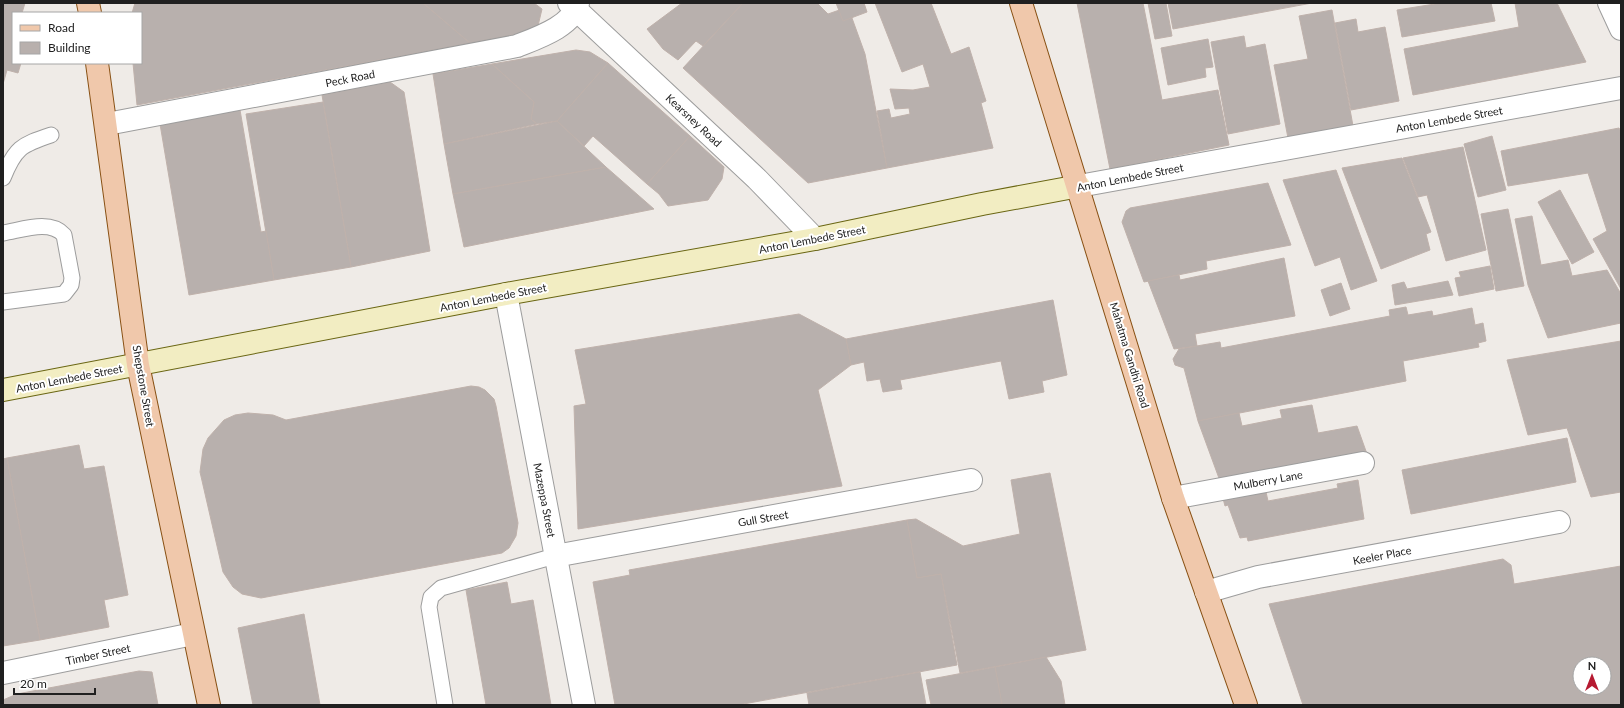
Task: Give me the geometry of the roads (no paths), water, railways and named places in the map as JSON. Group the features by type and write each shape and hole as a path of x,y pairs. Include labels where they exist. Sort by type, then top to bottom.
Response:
{"main road":[{"name":"Mahatma Gandhi Road","path":"1021,3 1079,186 1173,498 1246,705"},
{"name":"Shepstone Street","path":"97,64 107,124 138,365 209,705"},
{"name":"Anton Lembede Street","path":"3,390 506,294 815,240 982,204 1079,186"}],"street":[{"path":"1609,3 1621,29"},
{"name":"Peck Road","path":"107,124 517,46 555,30 575,5"},
{"name":"Kearsney Road","path":"575,5 757,179 815,240"},
{"name":"Anton Lembede Street","path":"1079,186 1621,88"},
{"name":"Mazeppa Street","path":"506,294 584,705"},
{"name":"Mulberry Lane","path":"1173,498 1363,463"},
{"name":"Gull Street","path":"556,556 971,480"},
{"name":"Keeler Place","path":"1206,592 1258,577 1559,522"},
{"name":"Timber Street","path":"3,673 193,634"}],"lane":[{"path":"3,178 12,158 25,144 51,135"},
{"path":"3,233 48,226 60,230 64,235 72,278 71,285 64,294 3,302"},
{"path":"445,705 429,607 431,597 440,588 556,556"}]}
